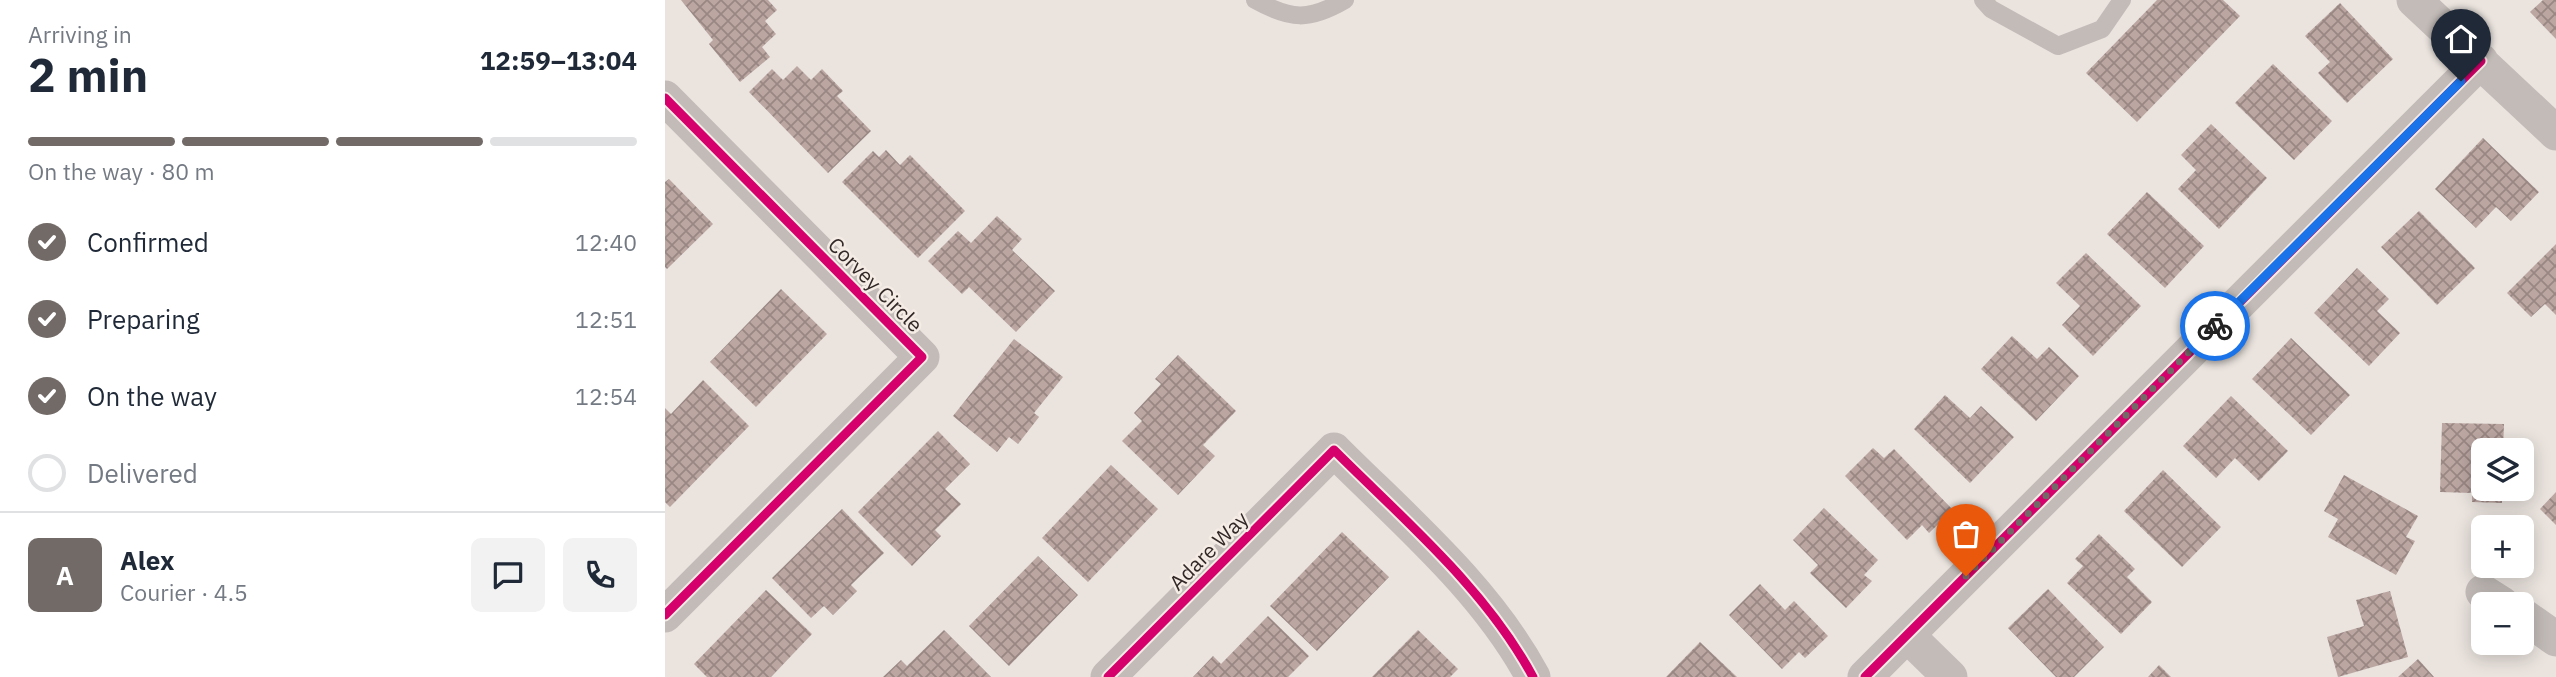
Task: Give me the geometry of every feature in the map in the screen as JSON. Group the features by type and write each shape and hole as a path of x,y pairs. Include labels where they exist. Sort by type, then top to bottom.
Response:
{"street":[{"path":"2414,0 2556,133"},
{"path":"1865,677 2481,61"},
{"name":"Corvey Circle","path":"665,98 922,357 665,615"},
{"name":"Adare Way","path":"1108,677 1334,450 1461,578 1508,636 1533,677"},
{"path":"2534,623 2556,639"},
{"path":"1907,635 1950,677"}],"lane":[{"path":"1255,0 1276,12 1300,17 1324,13 1345,0"},
{"path":"1983,0 1991,9 2058,46 2102,29 2122,0"}],"building":[{"path":"681,0 768,0 777,10 765,21 776,34 762,47 770,57 740,82 709,44 713,40"},
{"path":"2157,0 2223,0 2240,16 2137,122 2086,73"},
{"path":"2543,0 2556,0 2556,39 2530,12"},
{"path":"2340,3 2393,59 2347,103 2318,73 2330,62 2305,36"},
{"path":"2273,64 2332,121 2294,160 2235,103"},
{"path":"797,66 811,80 822,69 843,91 837,96 871,131 828,173 749,92 772,69 783,80"},
{"path":"2211,124 2267,178 2219,229 2178,189 2196,170 2181,155"},
{"path":"2483,138 2539,192 2511,221 2496,207 2476,228 2435,189"},
{"path":"886,150 900,165 910,155 965,211 918,258 842,182 873,151 879,157"},
{"path":"669,179 713,224 667,269 665,182"},
{"path":"2147,192 2204,246 2165,288 2107,234"},
{"path":"2419,211 2475,268 2437,305 2381,247"},
{"path":"997,216 1022,239 1012,250 1055,291 1016,332 969,287 962,294 928,261 958,231 971,243"},
{"path":"2556,244 2556,315 2545,304 2531,317 2507,293"},
{"path":"2086,253 2141,306 2093,356 2062,325 2080,306 2056,283"},
{"path":"2357,268 2389,299 2377,311 2400,333 2369,366 2314,313"},
{"path":"781,289 827,334 756,407 710,362"},
{"path":"2012,336 2037,359 2049,347 2079,376 2036,421 1981,369"},
{"path":"2291,338 2350,395 2311,435 2252,379"},
{"path":"1014,339 1063,377 1034,413 1039,417 1018,444 1009,437 997,452 953,416"},
{"path":"1178,355 1236,411 1203,445 1215,456 1178,495 1122,441 1142,421 1134,413 1161,384 1155,379"},
{"path":"703,380 749,426 670,507 665,502 665,408 671,414"},
{"path":"1945,395 1970,418 1981,406 2014,437 1970,483 1914,429"},
{"path":"2231,396 2288,451 2259,481 2235,458 2216,478 2183,446"},
{"path":"2442,423 2504,424 2503,438 2471,438 2471,493 2440,492"},
{"path":"938,431 970,464 945,489 961,504 935,530 941,536 912,566 858,512"},
{"path":"1873,448 1884,458 1894,449 1953,510 1929,533 1922,525 1907,540 1845,476"},
{"path":"1111,465 1158,509 1088,582 1042,538"},
{"path":"2163,470 2221,527 2182,567 2124,511"},
{"path":"2344,475 2418,516 2406,537 2415,541 2396,575 2328,537 2338,519 2324,511"},
{"path":"2556,492 2556,525 2540,509"},
{"path":"2502,501 2502,503 2472,502"},
{"path":"1824,508 1878,560 1864,575 1872,581 1846,608 1810,573 1818,565 1793,540"},
{"path":"842,509 884,553 851,585 857,591 833,615 824,606 811,618 772,578"},
{"path":"1342,532 1389,577 1317,651 1270,606"},
{"path":"2099,534 2135,569 2127,577 2152,602 2121,634 2067,583 2083,566 2075,559"},
{"path":"1038,556 1078,595 1009,666 969,626"},
{"path":"1760,584 1785,610 1794,601 1828,636 1805,658 1799,652 1782,669 1729,615"},
{"path":"2048,589 2104,647 2074,677 2056,677 2008,628"},
{"path":"766,590 812,634 771,677 707,677 694,664"},
{"path":"2390,591 2408,657 2338,677 2327,637 2364,626 2356,600"},
{"path":"1268,616 1309,656 1288,677 1193,677 1213,656 1221,664"},
{"path":"944,630 991,677 883,677 901,660 907,666"},
{"path":"1418,630 1458,669 1450,677 1372,677"},
{"path":"1700,642 1737,677 1666,677"},
{"path":"2418,659 2434,677 2398,677"},
{"path":"2159,665 2171,677 2148,677"}],"cycle path":[{"path":"1865,677 2481,61"},
{"path":"665,98 922,357 665,615"},
{"path":"1108,677 1334,450 1468,585 1514,645 1533,677"}],"way so far":[{"path":"1966,576 2215,326"}],"route":[{"path":"2215,326 2461,81"}]}
